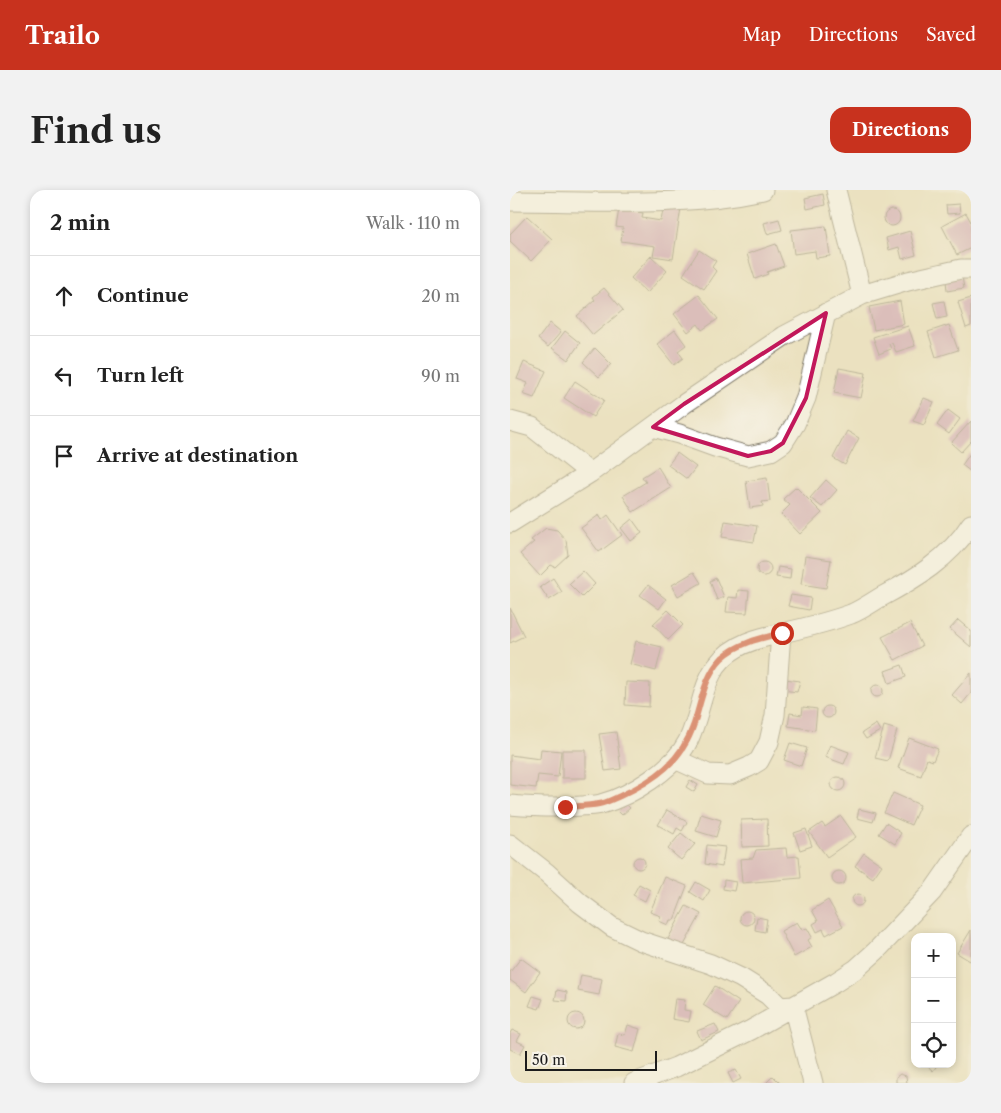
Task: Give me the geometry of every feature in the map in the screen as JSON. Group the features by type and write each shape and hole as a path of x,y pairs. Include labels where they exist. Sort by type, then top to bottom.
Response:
{"street":[{"path":"510,201 668,202 716,198 763,190"},
{"path":"836,190 862,295"},
{"path":"510,524 590,473 652,427 784,336 862,295 916,279 961,269 971,269"},
{"path":"652,427 748,456 771,451 783,443 806,398 826,313"},
{"path":"510,420 532,427 590,473"},
{"path":"510,805 565,807 600,804 653,779 676,759 688,741 707,683 713,670 723,657 738,647 756,639 852,614 900,587 935,564 965,533 971,524"},
{"path":"676,759 708,774 730,775 749,767 759,760 769,742 775,715 782,633"},
{"path":"634,1083 676,1067 751,1030 836,982 876,951 932,892 971,836"},
{"path":"510,844 547,873 580,903 612,927 641,941 711,964 741,978 780,1006 793,1006"},
{"path":"793,1006 813,1083"}],"highlighted area":[{"path":"826,313 806,398 783,443 771,451 748,456 653,427 684,404"}],"building":[{"path":"823,194 825,205 807,209 805,198"},
{"path":"959,204 960,213 947,214 946,205"},
{"path":"664,205 681,208 673,259 653,256 655,246 621,241 623,228 616,227 619,209 643,213 642,218 661,221"},
{"path":"892,210 898,212 900,218 898,224 892,226 886,224 884,218 886,212"},
{"path":"966,213 971,222 971,248 957,255 942,226"},
{"path":"527,216 552,239 531,261 510,241 510,234"},
{"path":"779,219 782,230 767,234 764,223"},
{"path":"826,226 830,256 816,258 815,251 794,254 791,230"},
{"path":"910,231 916,255 902,259 899,247 889,250 886,238"},
{"path":"776,244 784,266 755,279 747,254"},
{"path":"699,250 716,261 712,267 716,271 704,289 683,275"},
{"path":"651,256 667,271 647,293 631,278"},
{"path":"962,277 964,288 947,291 946,280"},
{"path":"604,288 623,310 593,335 577,316 595,300 593,297"},
{"path":"699,295 718,319 702,330 698,324 688,332 674,314"},
{"path":"971,298 971,326 966,328 958,302"},
{"path":"900,301 904,324 874,330 869,307"},
{"path":"944,301 947,317 937,319 933,303"},
{"path":"550,323 561,332 548,347 538,339"},
{"path":"949,325 958,350 936,357 928,332"},
{"path":"908,326 915,346 896,352 892,343 889,344 891,349 879,354 873,337"},
{"path":"675,330 686,345 678,351 683,358 674,365 657,344"},
{"path":"565,331 580,343 568,360 552,348"},
{"path":"595,348 611,364 599,377 583,362"},
{"path":"524,362 546,371 534,398 523,394 528,383 517,379"},
{"path":"839,368 866,373 861,398 834,393"},
{"path":"575,381 604,400 593,417 564,398"},
{"path":"924,398 934,402 924,425 913,421"},
{"path":"948,410 960,419 949,434 937,425"},
{"path":"971,421 971,441 961,452 951,443"},
{"path":"847,431 859,438 845,465 833,458"},
{"path":"971,452 971,472 962,465"},
{"path":"677,453 696,467 687,479 668,465"},
{"path":"658,467 671,488 633,512 623,496 646,482 642,477"},
{"path":"767,478 770,501 762,502 763,506 750,508 746,481"},
{"path":"826,480 837,490 822,507 810,498"},
{"path":"796,487 822,513 800,534 781,514 790,505 783,499"},
{"path":"599,515 602,520 608,515 622,535 599,552 581,528"},
{"path":"632,519 642,533 631,541 621,528"},
{"path":"725,521 757,526 754,542 722,537"},
{"path":"546,528 557,530 566,540 568,555 555,567 551,565 540,576 520,554 534,542 531,540"},
{"path":"805,556 831,560 826,588 801,584"},
{"path":"761,562 767,562 771,569 767,576 761,576 757,572 757,566"},
{"path":"778,567 791,569 790,579 776,577"},
{"path":"583,571 595,584 582,597 569,584"},
{"path":"694,572 701,583 678,596 672,585"},
{"path":"553,578 562,592 549,600 540,587"},
{"path":"716,578 724,597 717,600 710,581"},
{"path":"648,585 666,599 659,609 640,595"},
{"path":"738,590 749,591 747,613 726,612 728,597 737,598"},
{"path":"791,595 811,598 809,610 788,606"},
{"path":"510,608 524,636 510,643"},
{"path":"668,610 683,625 668,640 653,624"},
{"path":"958,620 971,631 971,647 950,629"},
{"path":"910,623 922,646 895,660 882,637"},
{"path":"636,641 662,647 656,671 630,664"},
{"path":"902,665 906,677 889,683 885,671"},
{"path":"971,673 971,693 962,704 952,695"},
{"path":"785,679 800,681 797,692 783,690"},
{"path":"626,682 650,683 649,707 625,705"},
{"path":"875,685 879,685 883,691 879,697 875,697 871,693 871,689"},
{"path":"826,706 830,706 834,712 830,718 826,718 822,714 822,710"},
{"path":"803,707 817,709 815,730 788,726 790,713 802,715"},
{"path":"876,724 880,731 866,739 862,733"},
{"path":"884,726 897,730 888,761 875,758"},
{"path":"616,732 621,769 605,771 599,734"},
{"path":"909,738 938,749 933,761 927,759 921,776 898,768"},
{"path":"790,743 807,748 801,766 784,760"},
{"path":"830,745 849,752 844,764 825,757"},
{"path":"541,749 561,751 558,777 538,775 536,788 510,785 510,755 540,759"},
{"path":"562,750 586,750 586,778 562,778"},
{"path":"838,777 843,779 845,784 843,789 838,791 833,789 831,784 833,779"},
{"path":"690,780 698,785 694,792 686,787"},
{"path":"893,793 920,805 911,825 884,813"},
{"path":"626,804 630,808 622,815 618,811"},
{"path":"859,809 876,813 873,822 857,818"},
{"path":"667,810 687,822 682,831 677,828 674,834 658,825"},
{"path":"701,814 721,820 716,837 696,831"},
{"path":"841,816 856,837 827,857 809,832 822,823 825,827"},
{"path":"767,819 768,846 742,847 741,820"},
{"path":"886,823 901,833 895,844 879,834"},
{"path":"806,829 812,846 800,850 794,833"},
{"path":"681,833 695,844 681,860 668,849"},
{"path":"707,845 725,847 722,867 705,864"},
{"path":"786,848 787,857 799,856 801,878 742,883 740,859 753,858 756,850"},
{"path":"864,853 882,865 873,878 855,866"},
{"path":"637,857 641,857 645,863 641,869 637,869 633,865 633,861"},
{"path":"839,871 844,873 846,878 844,883 839,885 834,883 832,878 834,873"},
{"path":"665,877 687,886 674,920 670,920 668,925 659,921 661,916 650,912"},
{"path":"724,880 736,882 734,891 723,889"},
{"path":"696,882 710,890 704,901 690,892"},
{"path":"639,884 650,890 645,901 633,895"},
{"path":"858,894 864,900 858,906 852,900"},
{"path":"828,900 843,926 826,935 823,929 817,932 813,924 818,921 812,910"},
{"path":"686,906 701,914 683,947 668,939"},
{"path":"744,911 750,911 754,918 750,925 744,925 740,921 740,915"},
{"path":"757,917 767,919 765,932 755,930"},
{"path":"797,922 802,930 807,928 812,937 808,940 812,947 794,957 781,931"},
{"path":"971,930 971,960 970,961 957,953"},
{"path":"521,958 540,972 526,992 510,980 510,972"},
{"path":"581,975 602,979 599,995 578,991"},
{"path":"715,986 739,1002 727,1020 703,1005"},
{"path":"557,990 567,992 566,1001 555,1000"},
{"path":"533,996 543,999 539,1009 529,1006"},
{"path":"675,999 685,1000 684,1010 691,1011 689,1022 672,1019"},
{"path":"576,1013 584,1021 576,1029 568,1021"},
{"path":"715,1024 719,1032 701,1040 697,1031"},
{"path":"628,1025 640,1029 634,1052 615,1047 618,1034 625,1035"},
{"path":"512,1030 521,1034 517,1041 525,1045 520,1054 510,1049 510,1033"},
{"path":"736,1070 741,1079 733,1083 728,1073"},
{"path":"900,1074 906,1076 907,1083 896,1083 896,1077"},
{"path":"773,1076 780,1083 766,1083"}],"route":[{"path":"565,807 600,804 653,779 676,759 688,741 707,683 713,670 723,657 738,647 756,639 782,633"}]}
